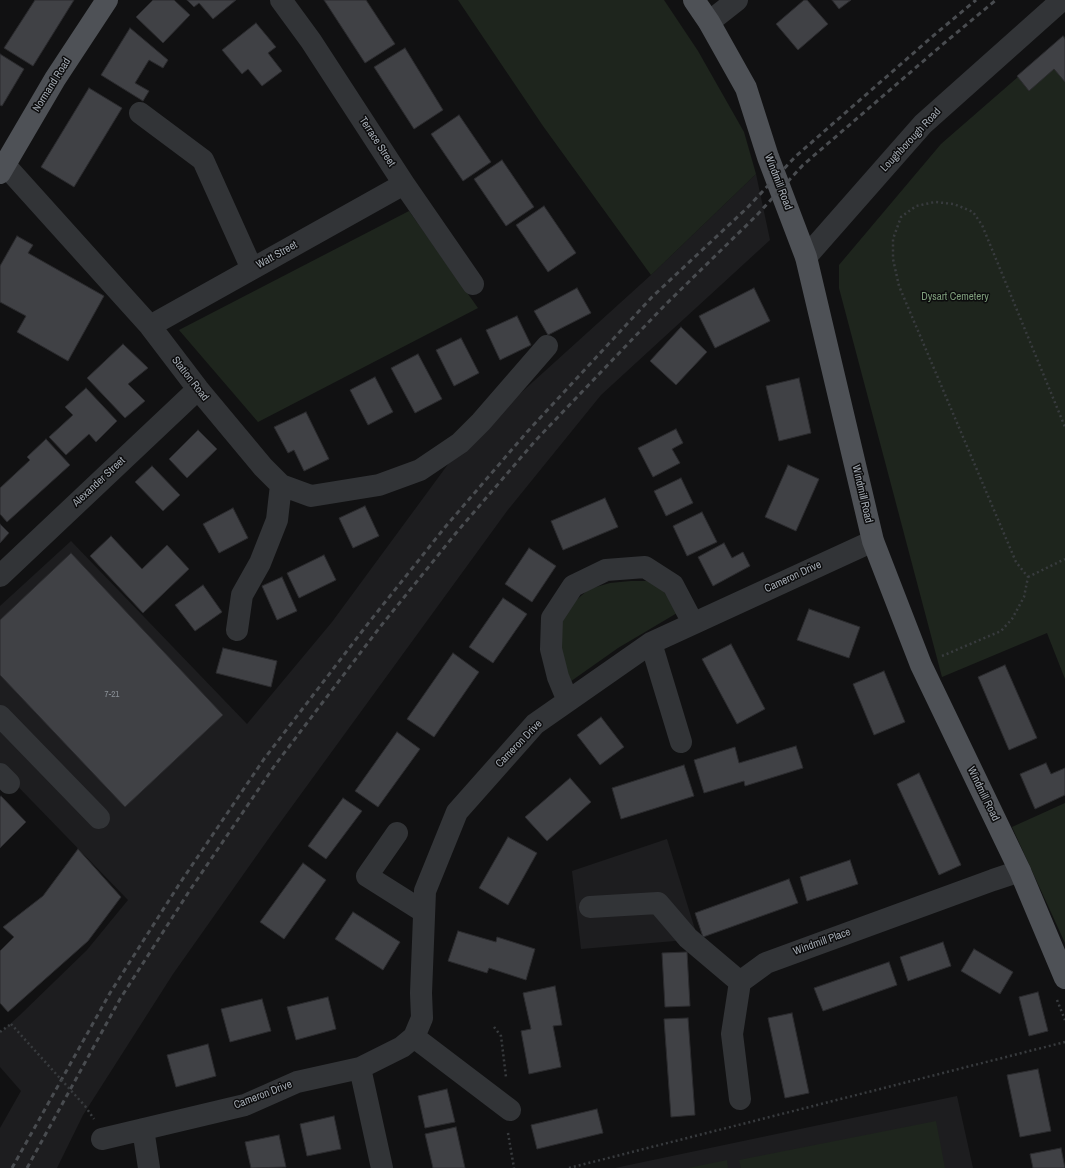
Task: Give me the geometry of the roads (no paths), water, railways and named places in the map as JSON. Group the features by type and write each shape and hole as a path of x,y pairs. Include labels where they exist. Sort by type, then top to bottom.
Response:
{"main road":[{"name":"Normand Road","path":"2,169 55,79 107,0"},
{"name":"Windmill Road","path":"694,0 710,22 746,88 768,157 806,258 873,541 921,665 1020,871 1065,978"}],"street":[{"name":"Terrace Street","path":"281,0 311,40 404,184 473,284"},
{"path":"710,22 737,0"},
{"name":"Loughborough Road","path":"806,258 923,124 1062,0"},
{"path":"140,113 203,160 252,269"},
{"name":"Station Road","path":"2,169 150,326 198,389 263,467 281,485 311,496 379,485 420,470 460,443 547,346"},
{"name":"Watt Street","path":"150,326 404,184"},
{"name":"Alexander Street","path":"0,576 198,389"},
{"path":"237,630 242,595 260,562 277,520 281,485"},
{"name":"Cameron Drive","path":"102,1139 245,1105 297,1082 360,1068 402,1048 414,1037 422,1018 421,994 425,891 457,812 535,724 650,643 873,541"},
{"path":"568,701 558,677 551,649 552,618 573,586 606,570 645,567 673,586 693,623"},
{"path":"650,643 681,742"},
{"path":"0,716 99,818"},
{"path":"397,833 368,876 424,912"},
{"name":"Windmill Place","path":"740,982 766,963 1020,871"},
{"path":"590,907 658,903 688,938 740,982 732,1034 740,1099"},
{"path":"414,1037 510,1110"},
{"path":"360,1068 382,1168"},
{"path":"143,1129 150,1168"}],"railway":[{"path":"12,1168 110,993 180,883 264,759 370,621 446,526 527,432 652,297 747,208 796,156 976,0"},
{"path":"27,1168 120,999 190,890 275,765 380,627 456,533 536,440 665,305 756,216 803,165 996,0"}],"park label":[{"name":"Dysart Cemetery","path":"955,297"}]}
